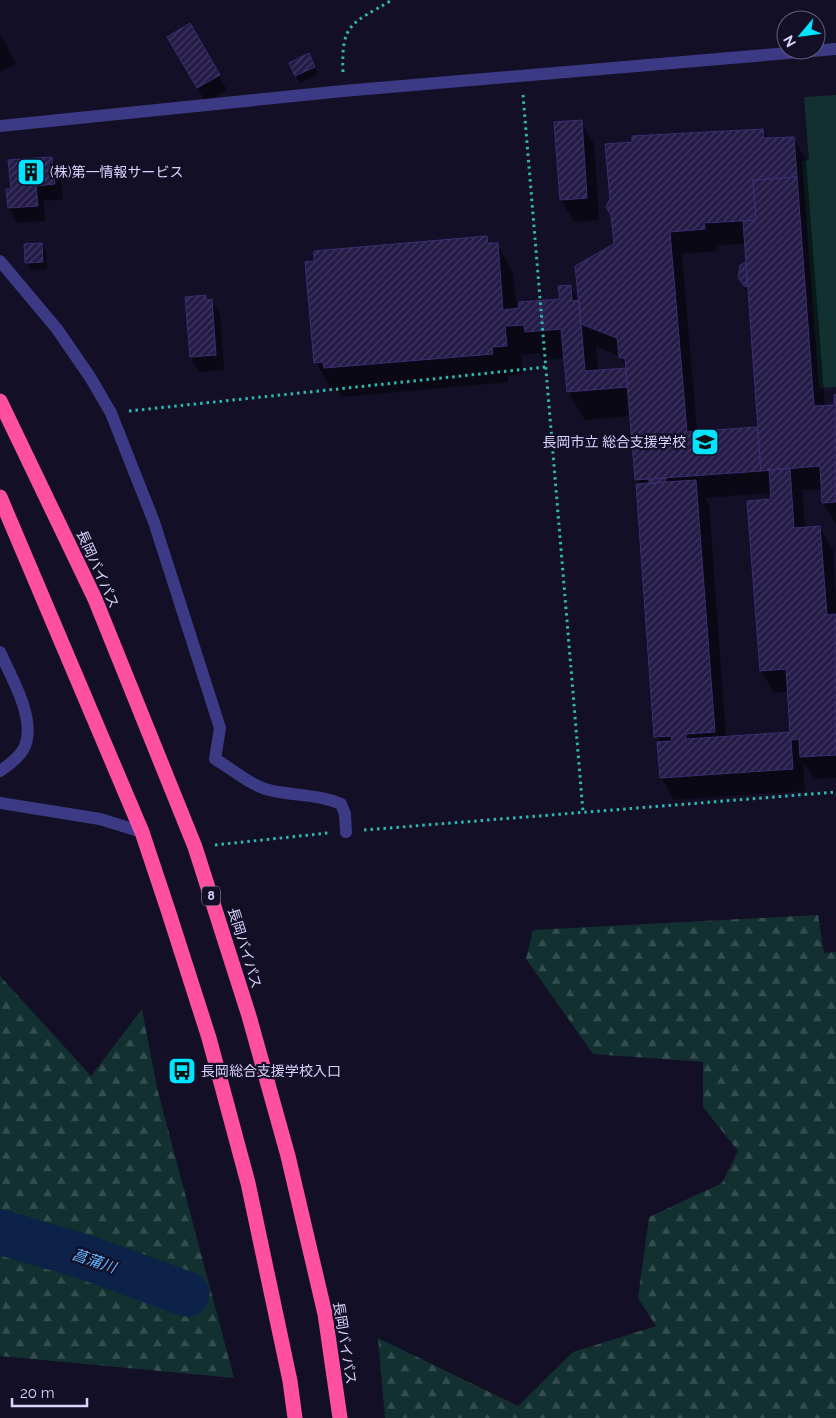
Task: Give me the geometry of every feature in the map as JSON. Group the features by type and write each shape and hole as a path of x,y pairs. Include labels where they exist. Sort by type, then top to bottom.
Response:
{"highway":[{"name":"長岡バイパス","path":"0,400 95,599 195,847 249,1016 288,1156 325,1314 340,1418"},
{"path":"0,498 142,832 208,1038 248,1182 290,1381 295,1418"}],"street":[{"path":"0,126 343,90 836,49"},
{"path":"0,261 57,328 90,377 111,413 154,522 220,728 216,759 257,786 270,790 326,798 341,804 345,814 346,832"},
{"path":"0,652 22,700 27,725 25,746 16,759 0,771"},
{"path":"0,803 100,819 142,832"}],"path":[{"path":"343,90 342,51 343,40 348,29 358,20 392,0"},
{"path":"522,74 583,812"},
{"path":"111,413 546,367"},
{"path":"195,847 346,832 836,792"}],"green space":[{"path":"836,95 836,387 819,388 802,161 809,160 804,97"},
{"path":"818,915 824,953 836,952 836,1418 385,1418 378,1338 518,1406 573,1352 656,1326 638,1298 649,1217 722,1183 738,1151 703,1107 703,1062 593,1054 526,959 533,930"},
{"path":"0,976 91,1076 142,1009 157,1088 234,1378 0,1356"}],"building":[{"path":"190,23 220,75 197,88 167,37"},
{"path":"309,53 315,67 295,76 289,63"},
{"path":"582,120 587,198 560,200 554,122"},
{"path":"763,129 764,138 794,137 797,177 753,180 756,220 704,223 705,229 670,232 687,432 757,427 761,471 635,480 625,359 619,357 617,338 581,324 575,266 614,244 611,215 606,207 610,199 605,144 632,142 632,136"},
{"name":"(株)第一情報サービス","path":"52,157 55,184 36,186 38,206 8,208 6,189 11,189 8,160"},
{"path":"797,177 814,406 834,405 834,395 836,394 836,502 822,503 820,466 761,471 743,221 756,220 753,180"},
{"path":"487,236 488,243 498,243 503,310 519,308 519,302 560,299 558,286 571,285 572,301 579,300 585,371 626,368 627,387 567,392 561,329 525,332 524,325 505,326 507,346 492,347 493,354 324,368 323,362 314,363 305,262 314,261 314,251"},
{"path":"42,243 43,262 25,263 24,244"},
{"path":"746,262 747,286 745,287 738,278 740,265"},
{"path":"206,295 206,300 212,299 216,355 190,357 185,297"},
{"path":"790,468 794,528 820,526 827,615 836,614 836,755 800,757 799,739 791,740 793,769 660,778 657,742 672,741 671,736 654,737 636,484 696,480 715,732 686,734 686,739 790,732 786,669 760,671 747,501 771,499 769,470"},
{"path":"666,478 666,482 649,484 649,479"}],"waterway":[{"name":"菖蒲川","path":"0,1232 85,1257 187,1294"}],"place":[{"name":"(株)第一情報サービス","path":"31,172"},
{"name":"長岡市立 総合支援学校","path":"705,442"},
{"name":"長岡総合支援学校入口","path":"182,1071"}]}
